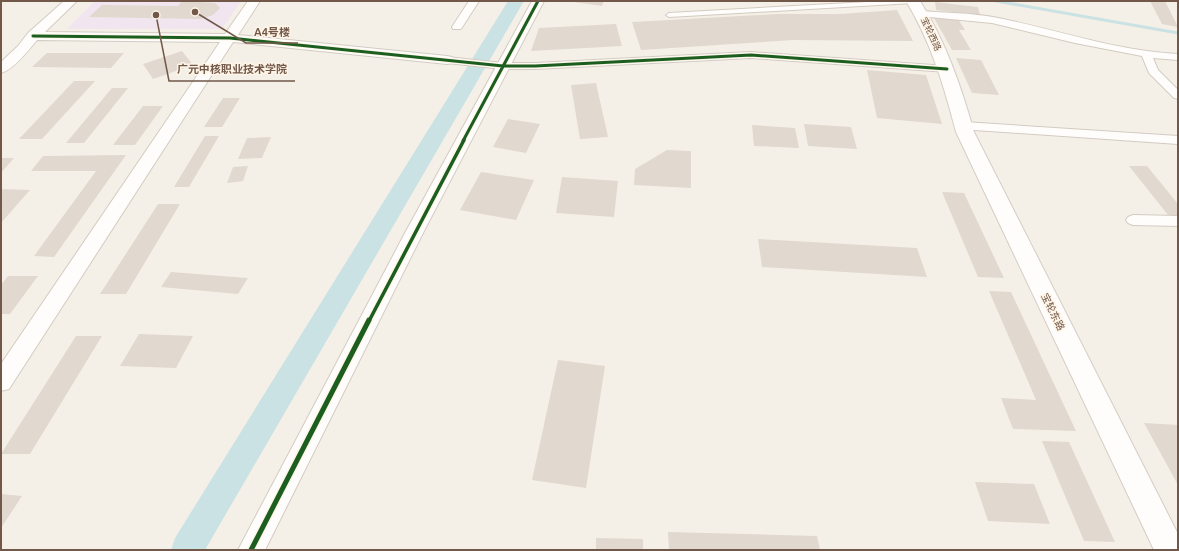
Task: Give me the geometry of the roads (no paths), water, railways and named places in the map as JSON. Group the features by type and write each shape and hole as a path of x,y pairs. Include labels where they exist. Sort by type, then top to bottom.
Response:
{"main road":[{"name":"宝轮西路","path":"913,1 922,14 947,69"},
{"name":"宝轮东路","path":"947,69 964,126 1170,550"}],"street":[{"path":"38,36 71,1"},
{"path":"1,69 81,1"},
{"path":"1,382 254,1"},
{"path":"457,27 474,1"},
{"path":"251,550 414,233 497,65 538,1"},
{"path":"922,14 992,20 1075,40 1146,54 1178,57"},
{"path":"38,36 230,38 497,65 535,66 751,55 947,69"},
{"path":"1146,54 1153,71 1178,96"},
{"path":"964,126 1178,140"},
{"path":"1133,220 1178,221"}],"lane":[{"path":"669,15 913,1"}],"waterway":[{"path":"187,550 516,1"},
{"path":"996,1 1178,33"}],"place":[{"name":"A4号楼","path":"195,12"},
{"name":"广元中核职业技术学院","path":"156,15"}]}
